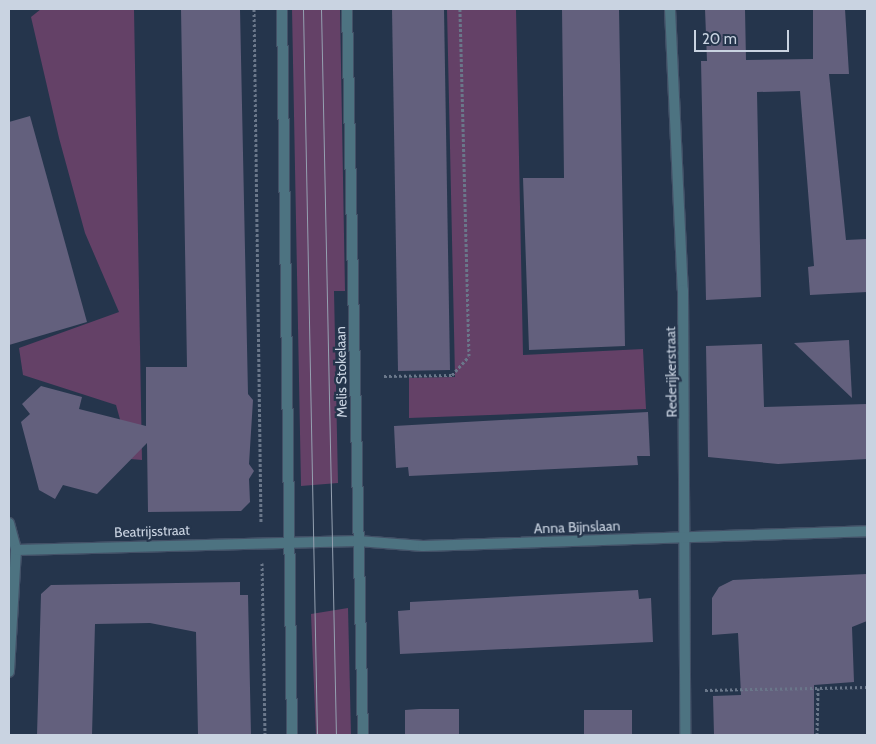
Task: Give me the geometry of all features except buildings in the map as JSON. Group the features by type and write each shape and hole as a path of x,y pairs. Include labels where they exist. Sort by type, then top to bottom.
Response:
{"street":[{"path":"282,9 292,735"},
{"name":"Melis Stokelaan","path":"347,9 363,735"},
{"name":"Rederijkerstraat","path":"670,9 683,290 686,537 684,735"},
{"path":"9,523 16,550 9,672"},
{"name":"Anna Bijnslaan","path":"289,544 358,541 423,546 867,532"},
{"name":"Beatrijsstraat","path":"16,550 289,544"}],"path":[{"path":"254,9 265,735"},
{"path":"384,376 452,375 469,356 460,9"},
{"path":"684,690 867,687"},
{"path":"817,735 818,688"}],"shaded area":[{"path":"41,9 134,9 142,460 131,459 116,405 23,375 19,348 119,312 85,233 59,138 31,17"},
{"path":"292,9 340,9 345,291 334,291 338,483 301,486"},
{"path":"447,9 516,9 523,355 643,349 646,409 409,418 409,378 455,377"},
{"path":"348,608 351,735 316,735 311,614"}],"tram line":[{"path":"303,9 317,735"},
{"path":"321,9 336,735"}]}
